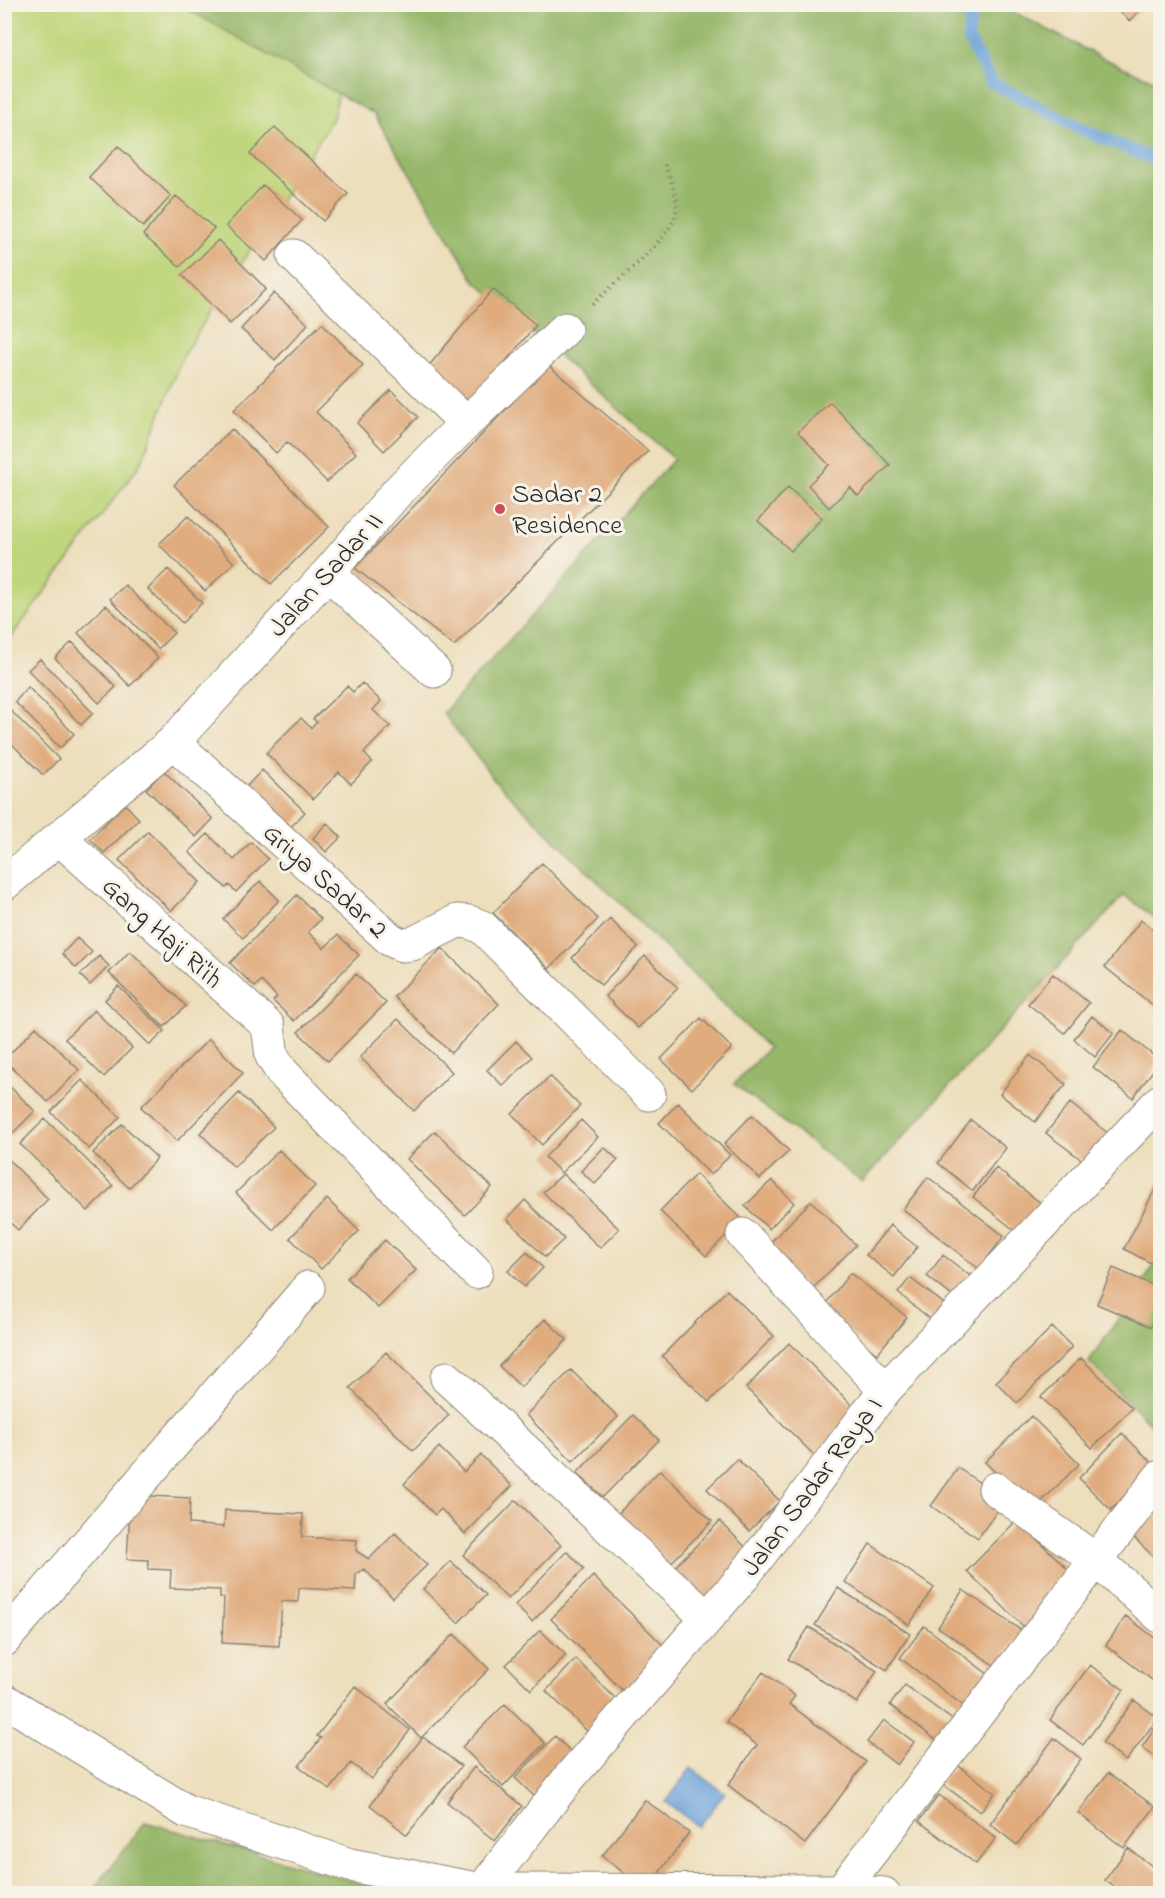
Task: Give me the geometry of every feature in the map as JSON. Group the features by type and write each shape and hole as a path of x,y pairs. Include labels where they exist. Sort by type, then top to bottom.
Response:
{"street":[{"path":"294,256 466,423"},
{"name":"Jalan Sadar II","path":"4,884 173,742 328,573 398,491 565,329"},
{"path":"328,573 434,671"},
{"name":"Griya Sadar 2","path":"173,742 392,940 402,945 412,944 458,921 470,922 482,927 649,1094"},
{"name":"Gang Haji Ri'ih","path":"59,838 268,1026 272,1056 282,1072 476,1272"},
{"name":"Jalan Sadar Raya I","path":"482,1890 569,1778 743,1577 885,1390 1161,1101"},
{"path":"743,1234 885,1390"},
{"path":"4,1640 308,1288"},
{"path":"447,1378 707,1618"},
{"path":"842,1891 1161,1477"},
{"path":"995,1489 1096,1560 1161,1616"},
{"path":"4,1700 186,1811 350,1864 482,1890 884,1893"}],"path":[{"path":"565,329 661,239 675,215 675,192 664,163"}],"green space":[{"path":"5,5 298,5 345,67 333,118 184,354 141,463 5,645"},
{"path":"180,5 1017,5 1012,11 1100,57 1160,83 1160,922 1124,895 862,1182 734,1084 768,1048 497,783 443,713 674,459 474,280 374,114"},
{"path":"1160,1257 1160,1434 1089,1362"},
{"path":"145,1822 395,1893 90,1894"}],"water":[{"path":"691,1768 725,1793 699,1827 666,1802"}],"building":[{"path":"1113,4 1146,4 1129,21"},
{"path":"275,127 348,194 323,221 250,154"},
{"path":"118,146 171,196 143,227 89,177"},
{"path":"263,185 302,220 266,261 226,226"},
{"path":"176,196 214,228 180,267 143,235"},
{"path":"218,240 266,289 230,324 182,275"},
{"path":"493,289 536,325 470,404 427,368"},
{"path":"274,293 308,324 275,360 241,329"},
{"path":"322,323 363,365 316,412 356,453 327,482 287,442 276,453 234,410"},
{"name":"Sadar 2 Residence","path":"548,365 648,451 454,646 355,568"},
{"path":"391,390 418,417 384,451 357,423"},
{"path":"830,402 890,465 858,496 850,487 829,508 808,485 829,465 798,432"},
{"path":"232,429 329,527 271,584 174,485"},
{"path":"788,487 822,518 791,551 758,521"},
{"path":"188,516 234,563 205,591 159,544"},
{"path":"168,569 202,603 182,623 148,589"},
{"path":"125,585 174,633 158,649 110,599"},
{"path":"106,605 158,658 130,686 78,633"},
{"path":"72,642 116,687 99,703 55,658"},
{"path":"40,659 93,713 81,725 28,670"},
{"path":"362,683 381,701 373,710 390,726 364,753 372,762 351,784 339,772 313,799 266,753 301,718 311,728 317,722 313,719 347,686 353,692"},
{"path":"28,687 74,734 60,748 15,702"},
{"path":"4,704 59,759 43,775 4,736"},
{"path":"262,770 305,812 288,830 245,788"},
{"path":"164,771 213,819 196,837 146,789"},
{"path":"125,804 139,819 104,853 90,839"},
{"path":"327,823 341,837 326,852 313,838"},
{"path":"148,831 200,882 171,911 119,860"},
{"path":"208,834 234,860 251,842 268,859 236,892 229,885 226,888 189,852"},
{"path":"542,863 598,919 549,969 493,913"},
{"path":"260,881 279,900 243,938 223,919"},
{"path":"297,895 321,919 308,932 324,948 338,935 359,955 294,1021 273,1001 277,997 261,981 255,987 230,963"},
{"path":"610,919 638,947 601,985 572,958"},
{"path":"1141,920 1160,935 1160,1011 1105,967"},
{"path":"77,938 92,952 76,968 62,954"},
{"path":"442,948 499,1004 451,1053 394,997"},
{"path":"130,951 186,1006 164,1027 109,973"},
{"path":"99,956 109,966 90,985 80,975"},
{"path":"645,956 678,988 638,1028 605,996"},
{"path":"356,974 386,1003 328,1061 298,1032"},
{"path":"1053,974 1089,1003 1065,1033 1028,1004"},
{"path":"118,986 165,1031 150,1045 105,1000"},
{"path":"94,1010 132,1048 104,1077 65,1039"},
{"path":"1092,1016 1114,1033 1095,1057 1074,1039"},
{"path":"701,1018 732,1048 692,1089 661,1059"},
{"path":"398,1019 452,1072 414,1111 360,1057"},
{"path":"36,1027 79,1070 48,1102 4,1060"},
{"path":"1122,1030 1160,1061 1133,1098 1093,1067"},
{"path":"209,1039 243,1073 177,1141 141,1107"},
{"path":"516,1041 532,1057 503,1086 487,1070"},
{"path":"1030,1055 1066,1084 1035,1122 1000,1094"},
{"path":"550,1076 580,1106 542,1145 512,1114"},
{"path":"82,1080 120,1117 89,1149 51,1112"},
{"path":"4,1081 35,1111 4,1142"},
{"path":"239,1093 274,1127 234,1167 200,1133"},
{"path":"678,1103 730,1155 711,1175 659,1123"},
{"path":"1070,1103 1109,1134 1086,1163 1046,1133"},
{"path":"752,1115 789,1151 760,1179 724,1144"},
{"path":"45,1119 113,1186 88,1211 20,1144"},
{"path":"581,1120 598,1137 561,1173 545,1157"},
{"path":"971,1120 1006,1148 973,1191 938,1163"},
{"path":"122,1124 157,1158 129,1188 93,1153"},
{"path":"435,1131 492,1187 465,1215 407,1159"},
{"path":"604,1147 618,1160 595,1184 581,1171"},
{"path":"279,1150 315,1186 273,1230 236,1193"},
{"path":"4,1155 48,1199 18,1230 4,1217"},
{"path":"996,1168 1047,1208 1024,1238 973,1197"},
{"path":"563,1174 619,1229 600,1248 543,1192"},
{"path":"696,1174 742,1219 706,1256 660,1211"},
{"path":"928,1177 1004,1236 979,1269 903,1209"},
{"path":"772,1180 794,1203 769,1229 745,1206"},
{"path":"1160,1180 1160,1268 1124,1249"},
{"path":"327,1199 359,1231 321,1269 290,1238"},
{"path":"525,1200 564,1239 545,1257 507,1219"},
{"path":"811,1201 856,1245 810,1291 765,1248"},
{"path":"890,1225 917,1247 894,1277 866,1255"},
{"path":"385,1240 416,1270 378,1308 347,1278"},
{"path":"527,1252 543,1268 524,1287 508,1271"},
{"path":"943,1255 973,1278 956,1299 927,1276"},
{"path":"1113,1268 1160,1288 1160,1305 1151,1327 1097,1304"},
{"path":"850,1273 907,1317 877,1354 821,1310"},
{"path":"910,1278 951,1309 938,1325 898,1293"},
{"path":"727,1290 774,1336 709,1402 662,1356"},
{"path":"545,1319 567,1340 521,1387 499,1366"},
{"path":"1052,1327 1072,1347 1017,1403 996,1382"},
{"path":"789,1343 858,1411 815,1456 746,1388"},
{"path":"386,1352 449,1415 413,1451 350,1388"},
{"path":"1081,1358 1132,1408 1092,1448 1041,1397"},
{"path":"571,1370 618,1417 573,1461 526,1415"},
{"path":"633,1415 659,1440 603,1497 577,1473"},
{"path":"1031,1416 1079,1464 1033,1510 985,1462"},
{"path":"1122,1433 1154,1465 1111,1510 1079,1478"},
{"path":"439,1447 464,1472 481,1455 512,1486 465,1534 441,1509 435,1515 404,1484"},
{"path":"737,1459 780,1501 749,1531 707,1489"},
{"path":"958,1468 1005,1500 978,1538 931,1506"},
{"path":"660,1470 712,1521 664,1570 613,1519"},
{"path":"131,1495 190,1498 189,1524 224,1527 225,1510 303,1514 302,1537 357,1540 356,1551 369,1559 395,1533 427,1565 393,1598 364,1569 356,1574 355,1591 299,1588 298,1602 282,1601 279,1646 222,1643 224,1598 220,1598 220,1590 170,1588 171,1570 148,1569 148,1560 127,1559"},
{"path":"1160,1495 1160,1560 1159,1562 1126,1530"},
{"path":"516,1500 561,1545 508,1599 463,1555"},
{"path":"1017,1520 1075,1576 1025,1628 967,1571"},
{"path":"720,1521 752,1554 704,1603 671,1571"},
{"path":"870,1544 934,1588 909,1625 845,1582"},
{"path":"567,1551 584,1569 532,1622 515,1605"},
{"path":"451,1561 486,1595 458,1623 423,1589"},
{"path":"593,1576 668,1650 626,1694 551,1619"},
{"path":"838,1588 910,1634 887,1670 815,1625"},
{"path":"963,1590 1022,1631 997,1667 938,1627"},
{"path":"1126,1616 1160,1642 1160,1686 1106,1645"},
{"path":"924,1626 997,1681 973,1713 900,1658"},
{"path":"809,1627 877,1671 857,1703 788,1659"},
{"path":"540,1630 566,1655 531,1690 506,1665"},
{"path":"454,1634 489,1669 421,1738 387,1704"},
{"path":"576,1659 620,1703 590,1734 546,1691"},
{"path":"1090,1665 1124,1690 1083,1745 1050,1720"},
{"path":"763,1672 795,1696 789,1704 866,1762 805,1844 728,1785 757,1745 726,1722"},
{"path":"905,1685 962,1727 947,1748 890,1705"},
{"path":"355,1686 410,1730 372,1779 351,1763 330,1790 299,1766 321,1738 317,1736"},
{"path":"1134,1700 1158,1718 1126,1761 1102,1743"},
{"path":"505,1704 545,1743 503,1787 462,1747"},
{"path":"884,1720 914,1742 897,1765 867,1742"},
{"path":"1160,1721 1160,1761 1142,1747"},
{"path":"555,1736 575,1756 535,1797 515,1778"},
{"path":"423,1737 461,1766 407,1835 370,1805"},
{"path":"1054,1738 1081,1759 1017,1845 990,1824"},
{"path":"956,1764 995,1793 980,1812 941,1783"},
{"path":"474,1767 522,1806 495,1841 447,1802"},
{"path":"1108,1773 1155,1807 1124,1848 1078,1813"},
{"path":"939,1795 996,1838 976,1864 919,1821"},
{"path":"645,1800 689,1833 646,1890 602,1856"},
{"path":"1128,1848 1160,1872 1160,1888 1156,1894 1124,1894 1105,1880"}],"waterway":[{"path":"973,4 968,38 991,82 1083,130 1160,162"}],"place":[{"name":"Sadar 2 Residence","path":"500,509"}]}
